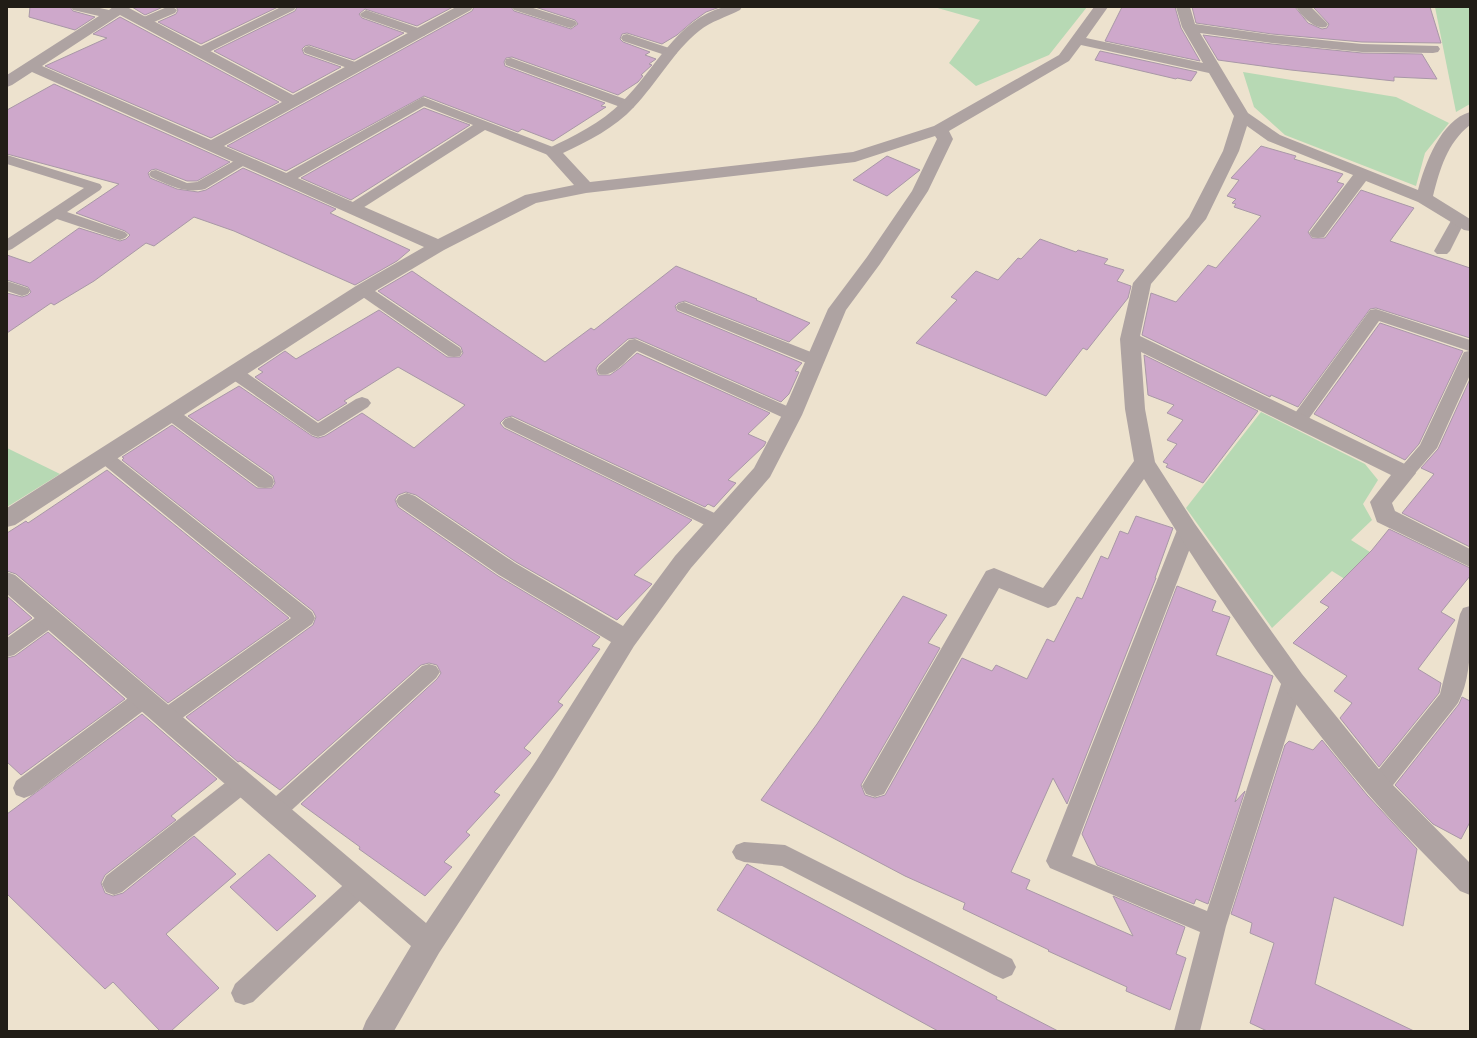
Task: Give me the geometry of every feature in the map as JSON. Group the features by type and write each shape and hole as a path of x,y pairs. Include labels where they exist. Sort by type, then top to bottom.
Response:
{"street":[{"path":"78,7 118,11 143,22 292,101"},
{"path":"212,146 292,101 420,34 466,7"},
{"path":"586,188 552,152 572,143 619,113 670,53 694,28 735,7"},
{"path":"7,519 363,290 438,246 531,199 586,188 855,157 940,129 1064,58 1100,7"},
{"path":"1183,7 1189,28 1242,116 1274,138 1424,198 1465,222"},
{"path":"1303,7 1321,24"},
{"path":"7,82 118,11"},
{"path":"1189,28 1272,39 1362,48 1434,49"},
{"path":"1076,40 1214,70"},
{"path":"32,67 438,246"},
{"path":"1242,116 1231,151 1197,219 1142,283 1130,339 1135,409 1145,462 1187,530 1292,681 1378,786 1470,882"},
{"path":"1424,198 1440,148 1461,124 1470,117"},
{"path":"377,1031 428,944 545,769 626,639 683,562 762,472 792,415 837,308 874,260 920,191 945,140 940,129"},
{"path":"1318,233 1362,174"},
{"path":"1130,339 1405,472 1381,502 1385,516 1470,559"},
{"path":"875,786 994,577 1048,600 1145,462"},
{"path":"407,501 506,569 626,639"},
{"path":"7,581 428,944"}],"lane":[{"path":"199,52 290,7"},
{"path":"518,7 571,24"},
{"path":"143,22 171,10"},
{"path":"366,14 420,34"},
{"path":"627,38 670,53"},
{"path":"309,50 356,68"},
{"path":"511,62 628,104"},
{"path":"286,179 423,101 552,152"},
{"path":"353,208 483,125"},
{"path":"7,159 95,187 7,246"},
{"path":"156,174 185,187 200,186 243,160"},
{"path":"54,214 120,235"},
{"path":"1442,252 1465,222"},
{"path":"7,286 22,291"},
{"path":"363,290 454,352"},
{"path":"684,307 815,360"},
{"path":"1298,420 1376,314 1470,346"},
{"path":"605,370 635,344 792,415"},
{"path":"1405,472 1428,448 1470,356"},
{"path":"235,373 318,431 362,403"},
{"path":"171,414 265,482"},
{"path":"511,423 718,523"},
{"path":"105,457 305,618 166,718"},
{"path":"1187,530 1058,861 1214,926"},
{"path":"1378,786 1450,697 1470,614"},
{"path":"7,649 50,618"},
{"path":"275,811 429,672"},
{"path":"1187,1031 1214,926 1292,681"},
{"path":"24,788 143,699"},
{"path":"114,884 242,783"},
{"path":"744,852 785,856 1003,967"},
{"path":"244,993 360,885"}],"green space":[{"path":"934,7 1087,7 1049,55 976,86 949,63 980,20"},
{"path":"1435,7 1470,7 1470,104 1456,112"},
{"path":"1243,72 1396,97 1449,123 1425,153 1416,186 1285,135 1254,107"},
{"path":"1261,412 1365,464 1378,480 1363,504 1372,520 1351,540 1400,571 1375,598 1332,571 1272,628 1186,508"},
{"path":"7,448 60,474 7,507"}],"building":[{"path":"30,7 70,7 73,11 95,17 75,30 29,17"},
{"path":"132,7 163,7 145,15"},
{"path":"176,7 278,7 201,44 158,22 176,14 178,10"},
{"path":"297,7 453,7 417,26 365,9 359,14 362,18 404,33 354,60 309,45 305,46 302,49 304,54 341,67 293,93 214,51 295,11"},
{"path":"474,7 511,7 514,11 571,29 578,24 575,20 535,7 720,7 706,12 677,35 662,44 627,33 622,34 620,39 623,42 650,52 645,55 656,59 649,64 652,65 641,75 643,76 638,82 618,95 512,57 506,58 504,62 505,66 605,103 601,106 606,107 553,141 522,129 518,132 424,96 286,171 227,146 472,11"},
{"path":"1122,7 1175,7 1181,28 1200,61 1105,41"},
{"path":"1192,7 1295,7 1308,23 1322,29 1327,28 1329,24 1313,7 1430,7 1441,43 1362,42 1272,34 1196,23"},
{"path":"120,17 279,102 211,138 45,66 107,38 93,34"},
{"path":"1203,35 1362,53 1422,54 1437,79 1394,77 1394,81 1291,70 1218,60"},
{"path":"1100,51 1197,72 1191,81 1176,79 1095,60"},
{"path":"54,84 230,162 197,181 187,181 156,169 151,170 148,173 150,178 177,189 198,192 206,190 243,168 336,209 330,213 410,250 397,261 355,285 234,231 194,217 154,246 146,243 94,281 54,305 51,303 7,333 7,293 22,297 31,292 28,287 7,280 7,255 30,263 79,228 120,241 126,239 130,235 125,231 76,213 119,184 7,154 7,110"},
{"path":"424,108 470,125 351,200 301,178"},
{"path":"1261,146 1296,156 1294,159 1343,174 1337,182 1344,184 1308,232 1312,238 1325,238 1361,190 1414,208 1390,241 1470,268 1470,338 1376,308 1370,309 1298,407 1271,395 1270,397 1142,335 1151,293 1176,302 1208,265 1216,268 1261,216 1234,207 1236,204 1232,203 1236,199 1227,196 1239,180 1231,178"},
{"path":"887,156 920,170 887,196 853,180"},
{"path":"1040,239 1076,252 1078,250 1108,259 1104,264 1124,270 1117,281 1131,286 1128,298 1087,350 1083,348 1046,396 916,343 957,300 951,297 976,271 998,280 1018,258 1021,259"},
{"path":"676,266 757,299 756,300 810,323 789,342 685,301 678,303 675,306 677,311 802,363 795,371 799,372 789,394 781,402 636,338 628,339 598,365 596,369 598,375 610,375 637,353 770,413 748,434 766,442 764,446 728,480 736,483 714,507 708,504 705,507 512,416 505,418 500,423 504,428 692,520 634,575 652,584 617,620 516,562 416,495 406,492 398,495 395,500 398,507 498,576 600,637 592,646 600,649 558,702 563,705 524,748 531,753 494,792 500,795 466,832 470,835 444,862 452,867 425,896 359,849 360,847 301,804 437,679 441,673 437,665 429,663 421,665 280,790 240,761 238,762 186,717 313,625 316,617 313,611 122,460 124,458 122,457 172,425 257,488 272,488 275,483 273,476 188,416 239,386 312,436 318,438 325,436 362,413 414,448 465,405 398,367 344,401 347,403 318,421 255,377 263,372 258,369 285,351 296,359 379,310 447,357 460,357 463,353 461,347 378,291 412,271 545,362 591,328 594,330"},
{"path":"1380,323 1463,351 1419,444 1405,460 1314,414"},
{"path":"1144,355 1258,411 1203,483 1166,467 1168,464 1163,462 1177,444 1167,440 1183,420 1167,413 1174,405 1148,395"},
{"path":"1470,379 1470,547 1402,513 1434,474 1421,468 1438,449"},
{"path":"107,470 289,618 168,703 16,574 7,571 7,533 26,521 28,523"},
{"path":"1136,516 1173,528 1156,578 1067,804 1053,778 1011,872 1030,880 1026,889 1133,936 1113,896 1185,927 1176,954 1186,958 1170,1010 1126,991 1127,987 1048,951 1049,950 963,909 965,903 905,876 761,800 817,724 903,596 947,615 928,643 940,648 861,785 865,795 875,798 885,795 962,658 992,671 996,665 1027,679 1047,639 1054,642 1077,597 1082,599 1101,556 1108,559 1120,531 1128,534"},
{"path":"1389,529 1470,568 1470,576 1441,612 1455,620 1418,669 1441,683 1439,693 1379,767 1340,718 1352,703 1334,691 1347,676 1293,643 1329,607 1320,602 1372,550"},
{"path":"1177,586 1216,601 1212,611 1230,617 1216,655 1273,676 1235,802 1245,791 1208,904 1196,899 1194,904 1097,865 1082,834"},
{"path":"7,596 32,618 7,636"},
{"path":"48,632 125,699 21,775 7,762 7,658 15,656"},
{"path":"1462,697 1470,701 1470,822 1461,839 1433,824 1395,785 1459,704"},
{"path":"142,714 217,779 171,816 176,820 105,875 101,883 105,893 113,896 123,893 194,836 236,874 166,934 219,988 171,1031 160,1031 113,982 105,989 7,894 7,814"},
{"path":"1322,740 1367,795 1417,849 1403,926 1334,897 1315,984 1414,1031 1267,1031 1250,1023 1274,943 1250,933 1252,923 1231,914 1285,745 1289,741 1313,750"},
{"path":"269,854 316,896 277,931 230,887"},
{"path":"747,864 1058,1031 938,1031 717,910"}]}
